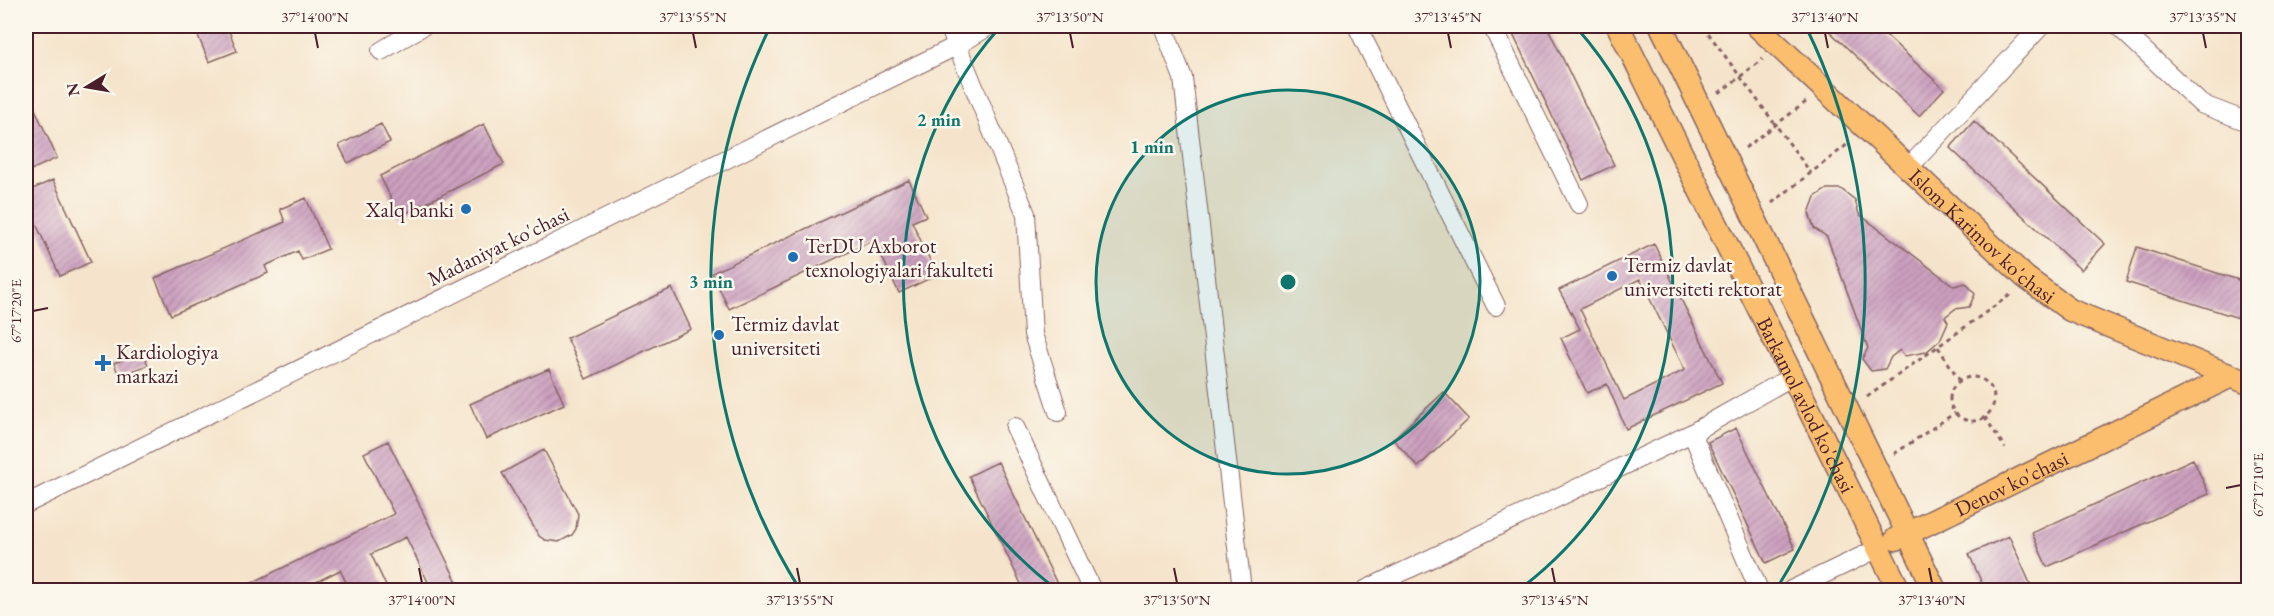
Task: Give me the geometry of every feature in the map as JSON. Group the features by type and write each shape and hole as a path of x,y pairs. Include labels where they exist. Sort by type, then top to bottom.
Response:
{"main road":[{"name":"Barkamol avlod ko'chasi","path":"1618,26 1899,591"},
{"name":"Barkamol avlod ko'chasi","path":"1661,26 1935,591"},
{"name":"Islom Karimov ko'chasi","path":"1757,26 2025,277 2070,310 2239,380"},
{"name":"Denov ko'chasi","path":"1879,548 2239,380"}],"street":[{"path":"381,51 423,26"},
{"path":"949,26 1026,214 1033,334 1058,412"},
{"name":"Madaniyat ko'chasi","path":"26,504 958,45 990,26"},
{"path":"1163,26 1183,78 1242,591"},
{"path":"1357,26 1496,306"},
{"path":"1492,26 1579,204"},
{"path":"1909,167 2041,26"},
{"path":"2118,26 2200,104 2248,122"},
{"path":"1365,591 1692,434 1793,376"},
{"path":"1015,427 1092,591"},
{"path":"1692,434 1759,591"},
{"name":"Denov ko'chasi","path":"1791,591 1879,548"}],"path":[{"path":"1703,26 1811,172"},
{"path":"1719,93 1763,59"},
{"path":"1745,148 1806,102"},
{"path":"1772,202 1848,144"},
{"path":"1867,398 2010,296"},
{"path":"1938,347 1960,381"},
{"path":"1974,377 1981,379 1992,388 1994,402 1985,417 1967,421 1955,413 1950,399 1955,386 1960,381 1974,377"},
{"path":"1894,454 1955,413"},
{"path":"1985,417 2005,448"}],"building":[{"path":"194,26 227,26 237,51 209,62"},
{"path":"1509,26 1547,26 1614,165 1583,180"},
{"path":"1824,26 1876,26 1944,89 1919,116"},
{"path":"26,89 57,158 31,170 26,157"},
{"path":"1974,121 2105,244 2081,270 1950,148"},
{"path":"381,124 390,142 348,163 339,145"},
{"path":"484,124 504,164 400,216 380,176"},
{"path":"53,180 91,262 60,276 26,202 26,192"},
{"name":"TerDU Axborot texnologiyalari fakulteti","path":"909,180 926,216 912,222 937,275 899,293 874,240 729,309 712,273"},
{"path":"1827,189 1841,189 1855,200 1859,214 1954,286 1966,283 1975,294 1969,307 1955,309 1945,317 1948,322 1940,340 1926,352 1905,356 1900,350 1891,357 1885,369 1871,371 1862,359 1868,348 1827,237 1814,228 1809,213 1815,197"},
{"path":"306,198 328,249 302,260 298,251 265,266 268,273 171,315 155,278 285,222 280,209"},
{"path":"1654,244 1722,383 1626,429 1607,384 1587,393 1561,338 1580,329 1559,290","holes":["1640,279 1685,370 1624,400 1580,309"]},
{"path":"2137,247 2248,283 2248,321 2126,282"},
{"path":"672,288 691,329 586,379 567,338"},
{"path":"143,352 148,365 119,376 114,363"},
{"path":"549,369 564,404 486,439 470,404"},
{"path":"1444,392 1469,419 1418,467 1393,439"},
{"path":"1736,428 1795,549 1766,563 1708,442"},
{"path":"388,441 461,590 432,590 406,537 371,554 388,590 350,590 340,570 300,590 237,590 394,514 364,453"},
{"path":"544,450 578,514 576,529 572,535 559,542 545,540 539,536 502,473"},
{"path":"2193,459 2209,494 2047,567 2032,533"},
{"path":"998,462 1060,590 1024,590 969,476"},
{"path":"2009,536 2033,590 1985,590 1969,554"}],"place":[{"name":"Xalq banki","path":"466,209"},
{"name":"TerDU Axborot texnologiyalari fakulteti","path":"793,257"},
{"name":"Termiz davlat universiteti rektorat","path":"1612,276"},
{"name":"Termiz davlat universiteti","path":"719,335"},
{"name":"Kardiologiya markazi","path":"103,363"}]}
